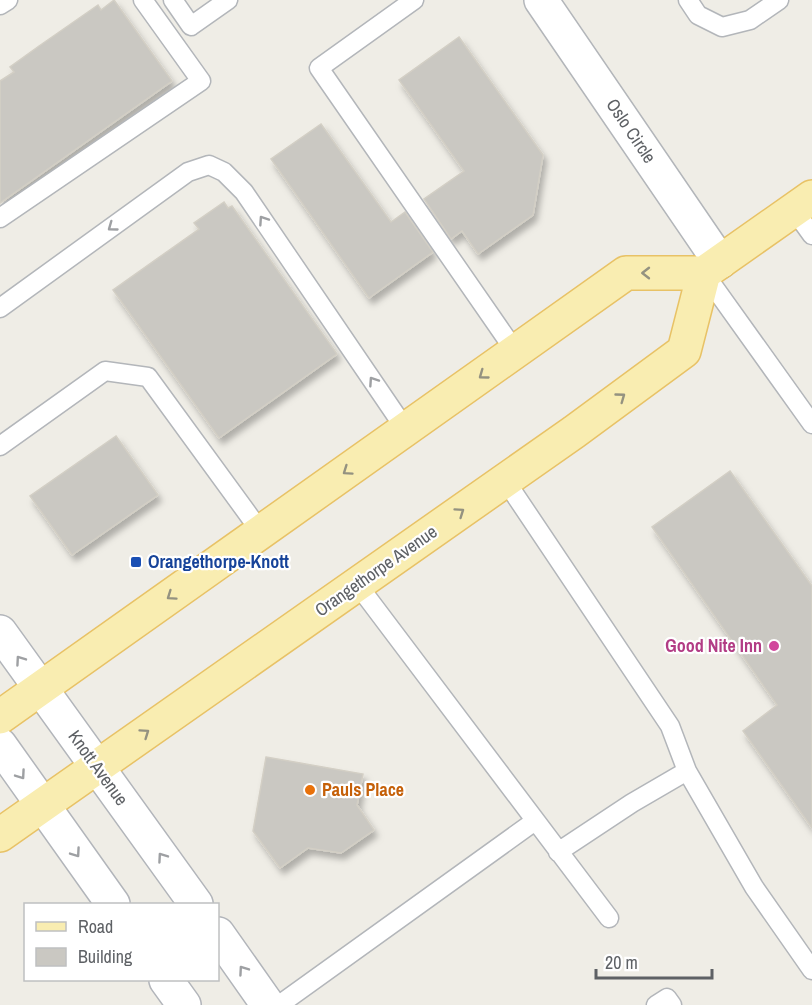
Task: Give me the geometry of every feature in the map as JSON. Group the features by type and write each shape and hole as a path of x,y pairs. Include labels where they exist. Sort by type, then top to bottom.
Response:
{"main road":[{"name":"Oslo Circle","path":"541,0 712,268"},
{"path":"0,717 626,273 712,268 806,214"},
{"name":"Orangethorpe Avenue","path":"0,835 505,480 684,351 712,268"},
{"name":"Knott Avenue","path":"0,632 195,903"},
{"path":"0,745 112,903"},
{"path":"219,935 268,1005"},
{"path":"167,981 184,1005"}],"lane":[{"path":"0,5 8,0"},
{"path":"0,218 201,81 143,0"},
{"path":"173,0 191,26 228,0"},
{"path":"414,0 319,68 515,351"},
{"path":"688,0 698,15 722,27 750,20 778,0"},
{"path":"0,308 188,172 209,165 224,172 244,192 406,430"},
{"path":"712,268 812,424"},
{"path":"0,446 105,371 148,377 261,532"},
{"path":"505,480 670,726 687,771 754,886 812,970"},
{"path":"357,584 609,918"},
{"path":"558,852 632,803 687,771"},
{"path":"279,1005 535,821"},
{"path":"656,1005 667,998 672,1005"}],"building":[{"path":"114,0 172,81 0,203 0,81 14,72 10,67 39,46 98,5 101,10"},
{"path":"459,37 543,155 533,215 478,254 462,231 451,239 424,199 464,171 399,80"},
{"path":"321,124 391,222 405,212 433,252 369,298 271,159"},
{"path":"224,202 228,208 232,206 337,354 219,438 113,290 199,229 194,223"},
{"path":"116,436 158,495 72,555 30,496"},
{"name":"Good Nite Inn","path":"730,471 812,586 812,828 743,731 777,705 652,527"},
{"name":"Pauls Place","path":"266,757 363,774 357,805 374,830 341,853 308,848 280,868 253,831"}],"place":[{"name":"Orangethorpe-Knott","path":"136,562"},
{"name":"Good Nite Inn","path":"774,646"},
{"name":"Pauls Place","path":"310,790"}]}
